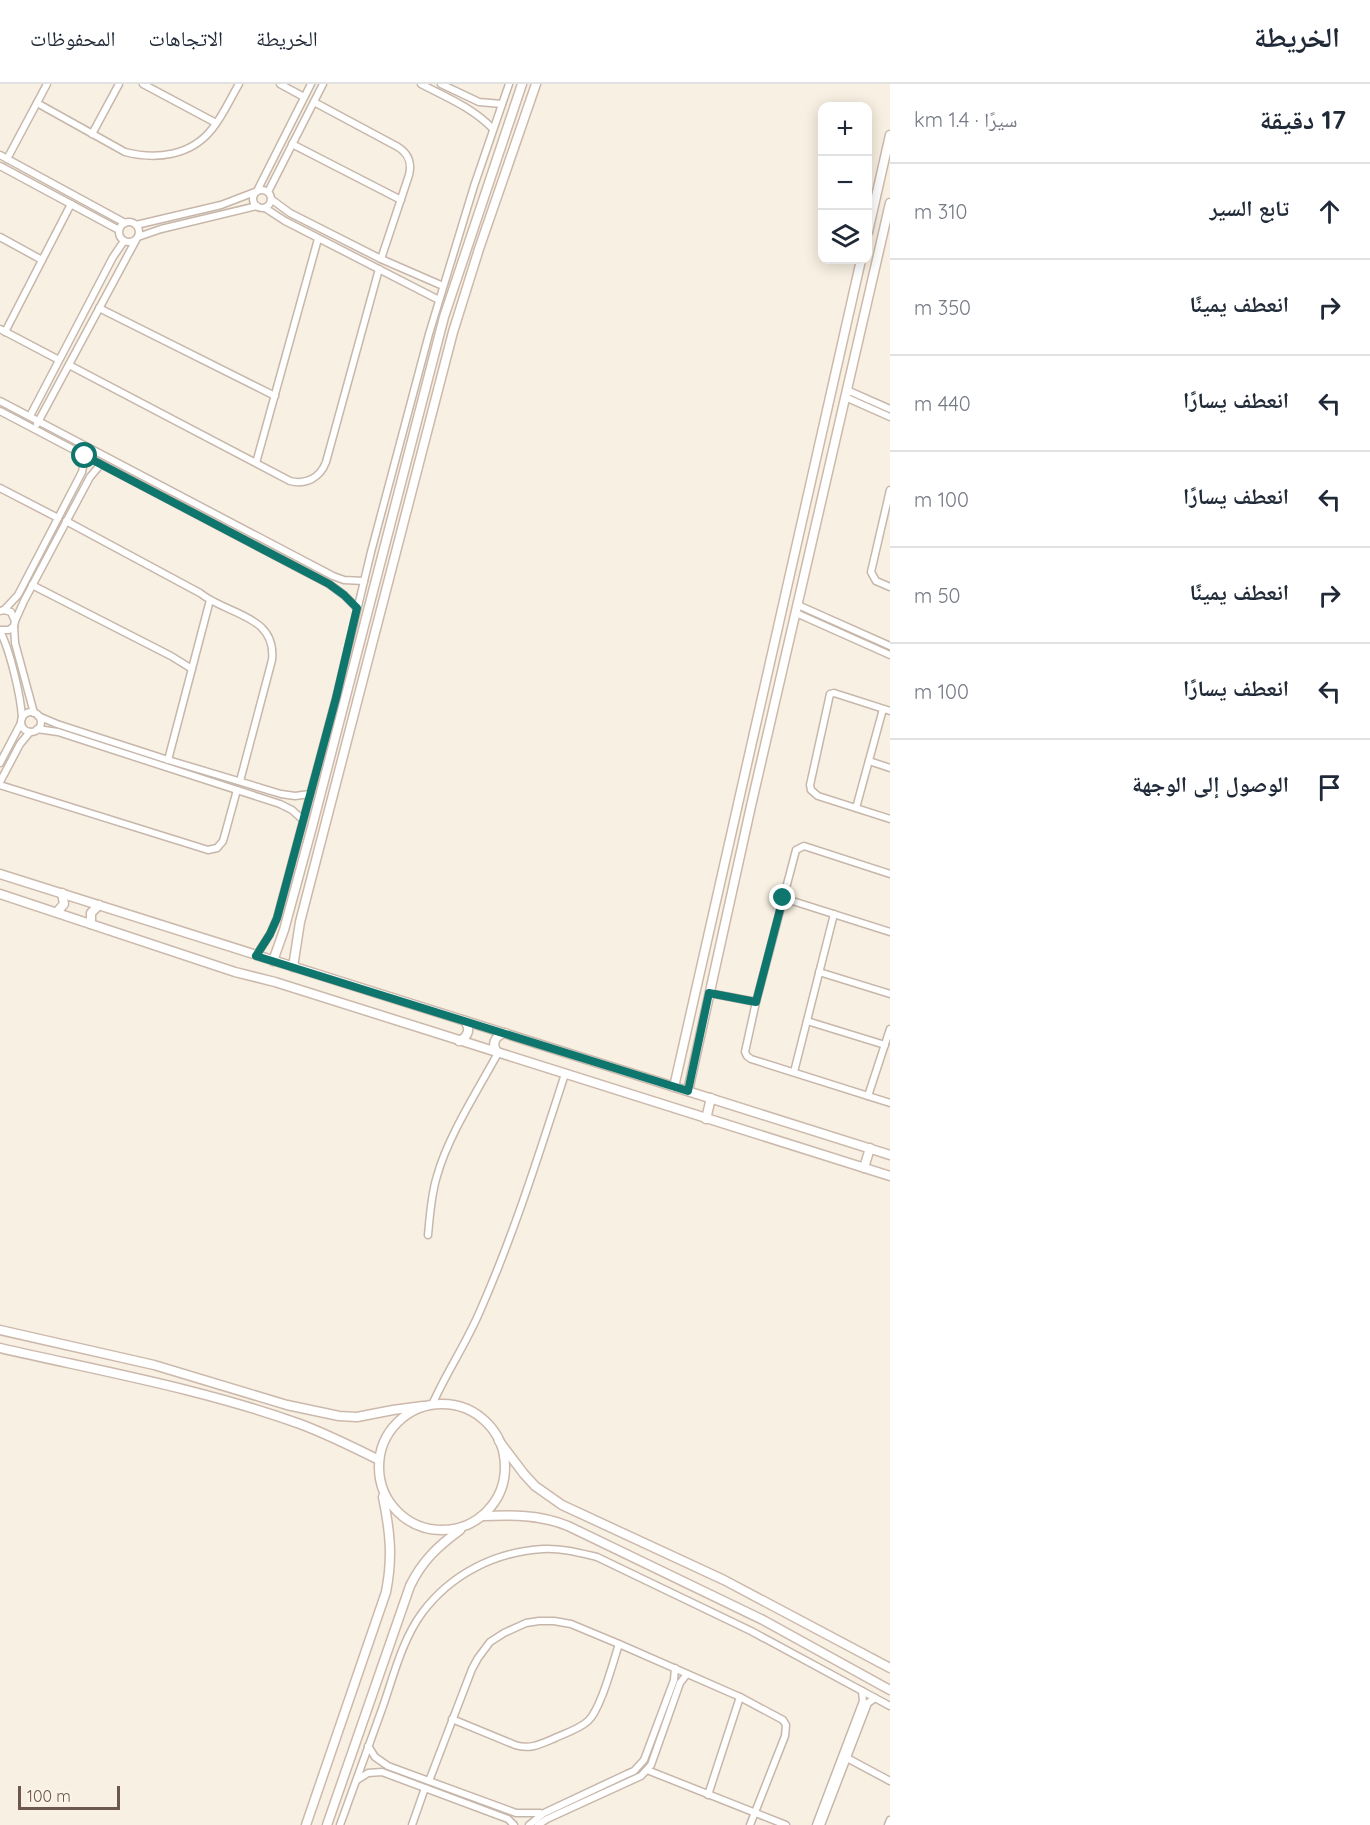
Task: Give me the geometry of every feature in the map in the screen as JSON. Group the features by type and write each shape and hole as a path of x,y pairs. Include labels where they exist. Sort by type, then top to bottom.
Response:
{"street":[{"path":"7,159 47,84"},
{"path":"92,134 119,84"},
{"path":"142,84 216,123"},
{"path":"37,103 125,152 140,156 163,156 194,145 211,131 239,84"},
{"path":"280,84 304,97"},
{"path":"257,206 253,200 256,192 311,84"},
{"path":"323,84 268,192 271,200 290,213 381,259 443,286"},
{"path":"421,84 480,117 493,129"},
{"path":"441,84 484,103 502,104"},
{"path":"256,956 277,918 439,300 509,84"},
{"path":"273,961 284,930 312,827 444,317 522,84"},
{"path":"293,966 300,922 453,332 536,84"},
{"path":"454,101 459,93"},
{"path":"314,102 404,150 410,162 411,169 381,259"},
{"path":"872,211 890,135"},
{"path":"292,144 401,200"},
{"path":"500,147 513,151"},
{"path":"0,155 125,223 130,222 136,225 139,231 133,247 35,429"},
{"path":"1,169 119,230"},
{"path":"136,225 221,205 263,190 268,192"},
{"path":"265,208 271,200"},
{"path":"688,1091 890,203"},
{"path":"59,360 2,330 71,204"},
{"path":"125,223 119,230 120,237 124,241 131,242 161,229 257,206 265,208 279,218 439,300"},
{"path":"872,220 885,223"},
{"path":"0,237 42,260"},
{"path":"256,463 318,238"},
{"path":"30,416 113,257 124,241"},
{"path":"674,1087 860,264"},
{"path":"69,365 256,463 296,482 309,481 315,478 323,468 379,269"},
{"path":"99,308 275,396"},
{"path":"846,394 890,409"},
{"path":"846,394 890,417"},
{"path":"0,401 333,576 344,580 364,581"},
{"path":"0,411 329,584 357,608"},
{"path":"816,452 832,456"},
{"path":"2,610 18,595 82,472 85,456"},
{"path":"101,464 90,477 14,623 9,630 0,630 20,701 25,730 58,732 286,807 303,820"},
{"path":"0,488 58,518"},
{"path":"890,490 871,572 876,581 890,587"},
{"path":"66,521 200,592 210,600 256,622 268,635 272,643 272,660 240,781"},
{"path":"33,585 192,669"},
{"path":"168,760 210,600"},
{"path":"797,609 890,646"},
{"path":"797,609 890,655"},
{"path":"2,610 11,612 15,643 36,714 41,721 20,744 0,784 208,850 217,848 223,841 237,790"},
{"path":"365,621 378,624"},
{"path":"890,711 834,693 829,696 810,785 814,794 818,796 890,819"},
{"path":"856,808 883,709"},
{"path":"0,763 27,713 36,714 57,724 168,760 288,795 310,794"},
{"path":"754,729 769,733"},
{"path":"869,761 890,768"},
{"path":"890,874 801,847 795,853 756,1002 746,1054 751,1059 890,1103"},
{"path":"0,874 890,1155"},
{"path":"57,912 64,904 63,893"},
{"path":"0,894 235,972 275,982 890,1176"},
{"path":"783,898 890,932"},
{"path":"91,924 91,913 99,905"},
{"path":"794,1072 834,914"},
{"path":"819,972 890,994"},
{"path":"709,993 756,1002"},
{"path":"459,1041 469,1031 465,1021"},
{"path":"807,1021 885,1045"},
{"path":"867,1096 890,1029"},
{"path":"498,1053 494,1042 499,1035 505,1034"},
{"path":"428,1235 433,1190 442,1160 498,1053"},
{"path":"306,1825 386,1592 390,1571 390,1531 381,1485 379,1460 386,1437 408,1413 428,1406 471,1332 502,1259 565,1074"},
{"path":"706,1119 711,1098"},
{"path":"864,1168 870,1148"},
{"path":"0,1330 154,1365 287,1405 339,1416 357,1417 393,1410 448,1404 471,1412 490,1427 535,1486 562,1505 724,1580 890,1668"},
{"path":"0,1348 199,1394 261,1412 318,1431 379,1460"},
{"path":"327,1825 413,1580 433,1551 482,1516 497,1497 503,1482 504,1457 499,1441"},
{"path":"381,1485 393,1507 412,1523 435,1530 452,1530 468,1525"},
{"path":"482,1516 529,1515 555,1521 581,1532 754,1616 890,1690"},
{"path":"581,1532 588,1517"},
{"path":"340,1825 405,1644 421,1614 455,1579 486,1562 510,1554 544,1549 570,1550 597,1557 751,1630 890,1706"},
{"path":"412,1825 478,1658 490,1642 514,1627 539,1621 554,1621 571,1624 619,1644 740,1697 779,1717 786,1725 784,1736 750,1825"},
{"path":"452,1719 526,1748 571,1731 586,1723 595,1713 619,1644"},
{"path":"529,1825 544,1813 627,1774 639,1766 647,1753 674,1680 675,1668"},
{"path":"538,1825 641,1776 647,1770 651,1765 681,1683 687,1674"},
{"path":"816,1825 863,1701 862,1691"},
{"path":"708,1794 740,1697"},
{"path":"821,1825 868,1703 875,1698"},
{"path":"369,1746 375,1757 382,1763 508,1819 514,1825"},
{"path":"847,1758 890,1781"},
{"path":"647,1770 786,1825"},
{"path":"356,1780 368,1773 378,1771 427,1784 516,1813 544,1813"},
{"path":"888,1825 890,1821"}],"route":[{"path":"85,456 329,584 357,608 336,698 277,918 262,949 256,956 688,1091 709,993 756,1002 783,898"}]}
